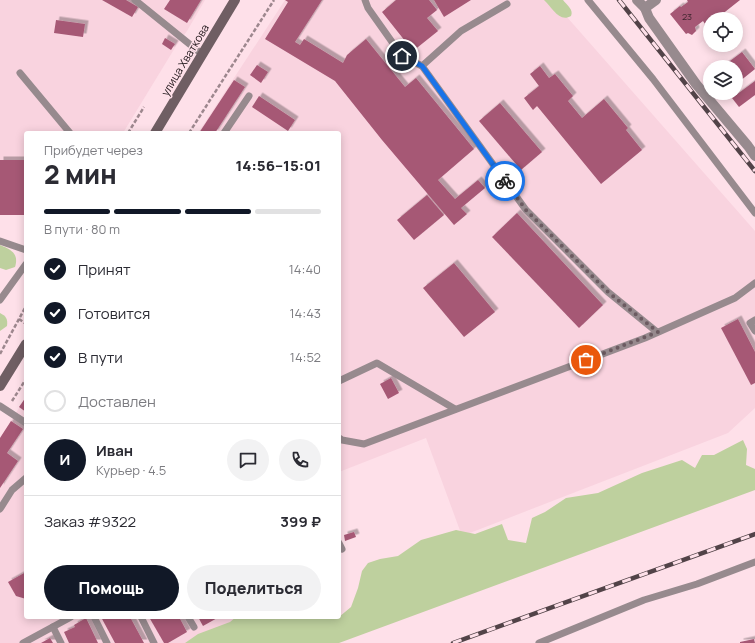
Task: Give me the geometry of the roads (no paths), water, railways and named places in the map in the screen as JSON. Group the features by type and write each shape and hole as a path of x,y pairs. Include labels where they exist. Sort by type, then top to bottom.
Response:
{"main road":[{"name":"улица Хваткова","path":"157,131 235,0"},
{"path":"0,386 24,347"}],"street":[{"path":"636,0 645,8 649,18 696,84 752,143 755,156"},
{"path":"645,8 656,0"}],"lane":[{"path":"135,0 203,55"},
{"path":"365,0 368,8 402,56 422,66 526,210 608,292 658,332"},
{"path":"588,0 653,79 755,213"},
{"path":"422,66 461,31 506,4"},
{"path":"20,73 68,131"},
{"path":"225,131 249,96"},
{"path":"0,241 24,249"},
{"path":"0,300 2,293 24,266"},
{"path":"341,439 364,444 645,338 735,298 755,283"},
{"path":"755,320 750,322 755,331"},
{"path":"341,380 377,364 455,409"},
{"path":"3,408 24,422"},
{"path":"0,509 12,490 24,480"},
{"path":"539,643 644,600 696,584 755,562"},
{"path":"23,643 67,619"},
{"path":"95,619 107,643"},
{"path":"142,619 154,643"},
{"path":"189,619 194,627"},
{"path":"53,627 61,643"}],"railway":[{"path":"619,0 755,171"},
{"path":"453,643 755,534"}]}
